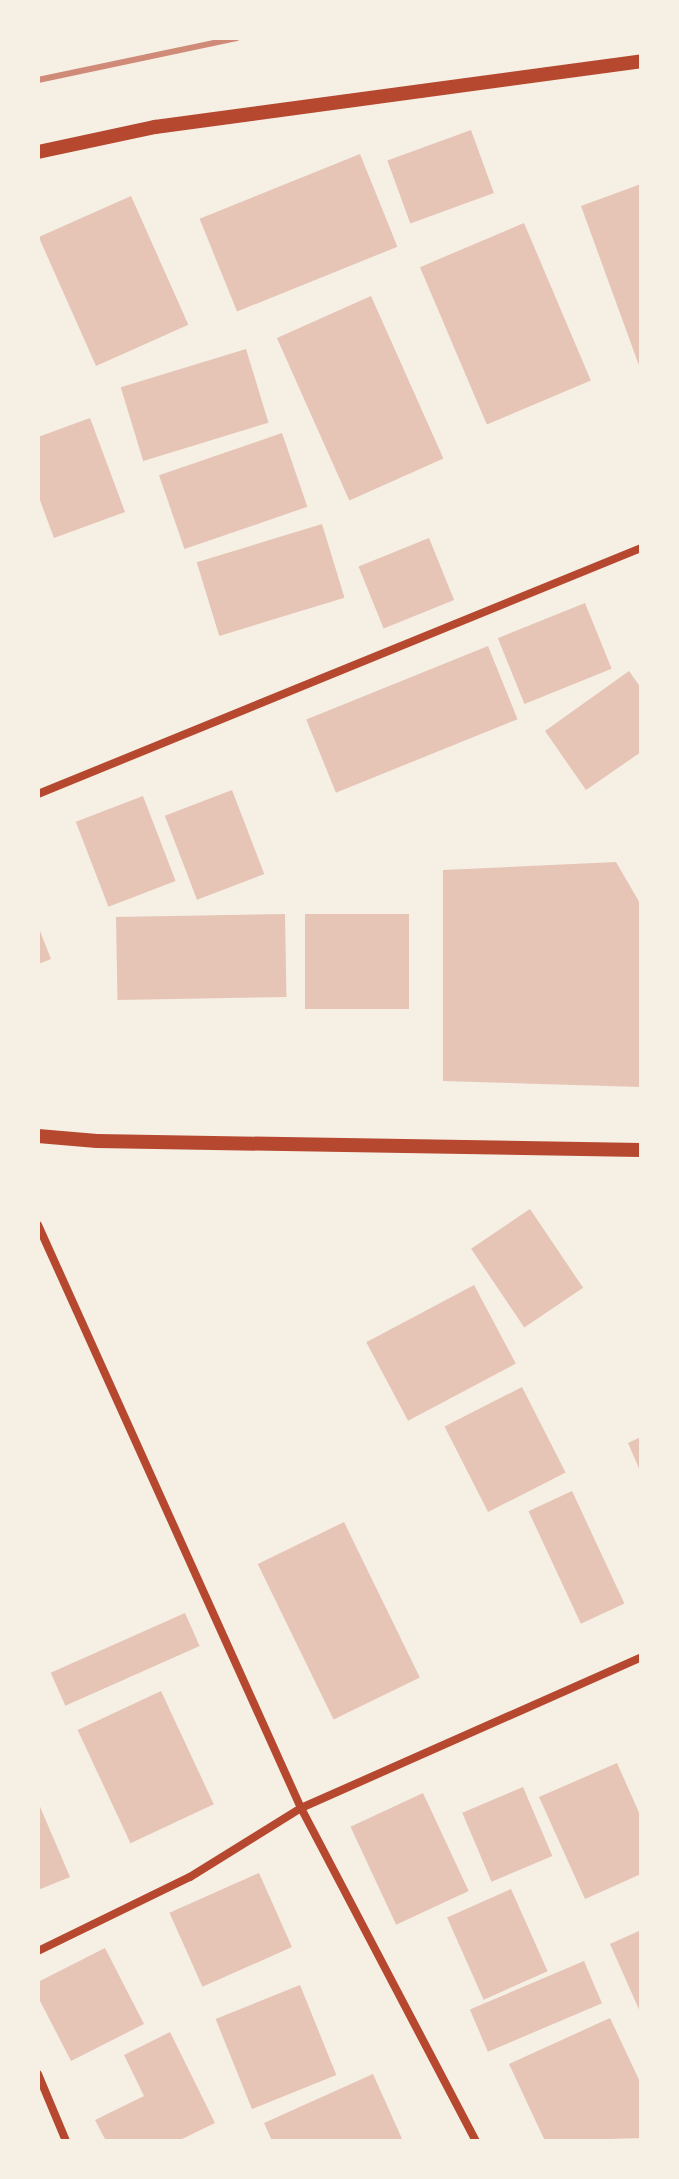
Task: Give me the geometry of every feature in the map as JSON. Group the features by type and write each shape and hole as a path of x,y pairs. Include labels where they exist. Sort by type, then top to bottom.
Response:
{"street":[{"path":"38,152 155,127 641,61"},
{"path":"38,794 641,548"},
{"path":"38,1136 113,1142 641,1150"},
{"path":"38,1225 301,1808 476,2141"},
{"path":"38,1951 190,1877 301,1808 641,1657"},
{"path":"38,2074 66,2141"}],"building":[{"path":"471,130 494,193 410,223 387,160"},
{"path":"360,154 397,247 237,312 200,219"},
{"path":"641,184 641,371 581,206"},
{"path":"131,196 188,325 96,366 39,237"},
{"path":"524,223 591,380 487,425 420,267"},
{"path":"371,296 443,459 349,501 277,338"},
{"path":"246,349 269,423 143,461 121,387"},
{"path":"90,418 125,512 54,538 38,495 38,437"},
{"path":"282,433 307,507 184,549 159,475"},
{"path":"322,524 345,598 219,636 197,562"},
{"path":"429,538 454,600 384,629 359,566"},
{"path":"585,603 612,669 524,704 498,638"},
{"path":"488,646 518,719 336,793 306,719"},
{"path":"629,671 641,688 641,752 586,790 545,731"},
{"path":"232,790 264,874 197,900 165,816"},
{"path":"143,796 176,881 108,907 76,822"},
{"path":"616,862 641,905 641,1087 443,1081 443,870"},
{"path":"285,914 286,997 117,1000 116,917"},
{"path":"305,914 409,914 409,1009 305,1009"},
{"path":"38,926 51,959 38,964"},
{"path":"530,1209 583,1288 524,1327 471,1249"},
{"path":"474,1285 516,1364 408,1421 366,1342"},
{"path":"522,1387 566,1473 488,1512 444,1426"},
{"path":"641,1437 641,1473 628,1443"},
{"path":"572,1491 624,1603 581,1624 528,1511"},
{"path":"344,1522 420,1677 334,1720 258,1564"},
{"path":"185,1613 200,1646 65,1706 51,1673"},
{"path":"161,1691 214,1804 130,1843 78,1730"},
{"path":"617,1763 641,1817 641,1874 585,1899 539,1797"},
{"path":"523,1787 552,1856 492,1882 462,1813"},
{"path":"423,1793 469,1891 396,1925 350,1827"},
{"path":"38,1802 70,1877 38,1890"},
{"path":"259,1873 292,1947 202,1987 169,1913"},
{"path":"511,1889 548,1971 484,2000 447,1917"},
{"path":"641,1930 641,2014 610,1944"},
{"path":"105,1948 144,2024 71,2061 38,1997 38,1982"},
{"path":"584,1961 602,2003 488,2052 470,2009"},
{"path":"300,1985 336,2075 252,2109 216,2019"},
{"path":"610,2018 641,2084 641,2138 545,2141 509,2064"},
{"path":"170,2032 215,2123 178,2141 106,2141 95,2120 144,2096 124,2055"},
{"path":"373,2074 403,2141 272,2141 264,2123"}],"railway":[{"path":"38,80 237,38"}]}
